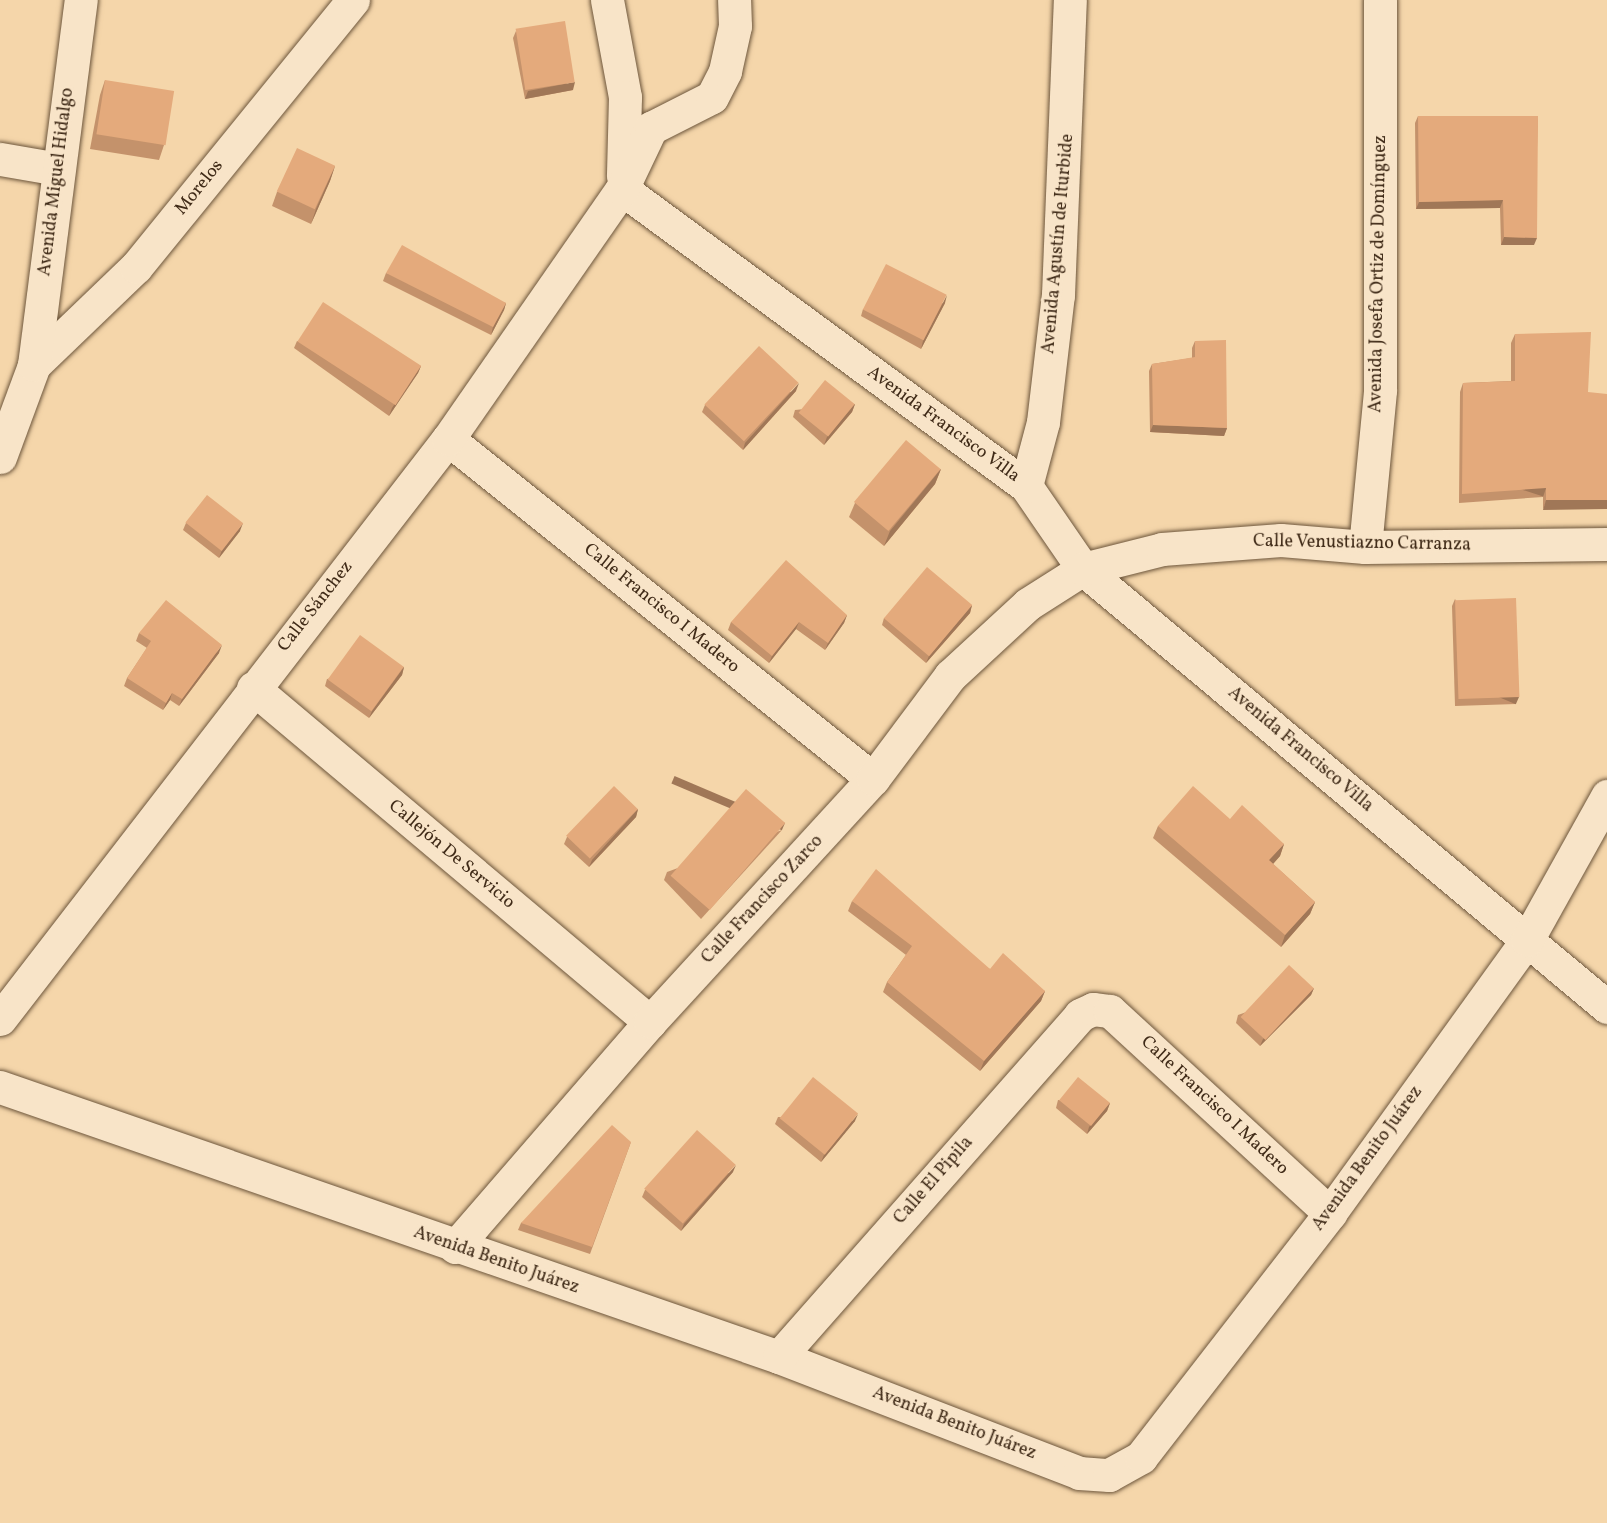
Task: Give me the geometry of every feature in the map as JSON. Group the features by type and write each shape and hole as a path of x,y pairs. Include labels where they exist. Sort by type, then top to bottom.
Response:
{"street":[{"name":"Avenida Miguel Hidalgo","path":"34,365 81,0"},
{"name":"Morelos","path":"34,365 136,267 353,0"},
{"path":"607,0 625,97 622,189"},
{"path":"622,189 651,128 712,97 725,71 735,26 734,0"},
{"name":"Avenida Agustín de Iturbide","path":"1026,486 1043,422 1058,295 1070,0"},
{"name":"Avenida Josefa Ortiz de Domínguez","path":"1365,547 1380,390 1387,7"},
{"path":"0,159 58,168"},
{"name":"Calle Sánchez","path":"0,1019 253,688 448,439 622,189"},
{"name":"Avenida Francisco Villa","path":"622,189 1026,486 1083,570 1607,1007"},
{"path":"0,457 34,365"},
{"name":"Calle Francisco I Madero","path":"448,439 873,779"},
{"name":"Calle Venustiazno Carranza","path":"1083,570 1162,549 1281,540 1365,547 1607,544"},
{"name":"Calle Francisco Zarco","path":"455,1247 650,1022 873,779 950,676 1028,604 1083,570"},
{"name":"Callejón De Servicio","path":"253,688 650,1022"},
{"name":"Avenida Benito Juárez","path":"0,1087 455,1247 779,1357 1079,1473 1109,1475 1141,1457 1330,1213 1527,940 1607,796"},
{"name":"Calle Francisco I Madero","path":"1093,1009 1110,1011 1330,1213"},
{"name":"Calle El Pipila","path":"779,1357 1080,1015 1093,1009"}],"building":[{"path":"565,21 575,82 525,90 516,29"},
{"path":"105,80 174,91 166,145 96,134"},
{"path":"1418,116 1538,116 1537,238 1504,237 1503,200 1419,202"},
{"path":"297,148 335,166 315,209 277,192"},
{"path":"402,245 506,303 493,327 386,273"},
{"path":"886,264 947,295 923,340 863,309"},
{"path":"323,302 421,366 396,405 297,341"},
{"path":"1591,332 1588,392 1607,394 1607,500 1546,500 1546,488 1462,494 1463,383 1515,381 1515,334"},
{"path":"1226,340 1227,428 1153,425 1152,364 1195,357 1195,341"},
{"path":"759,346 798,383 744,441 704,405"},
{"path":"825,380 855,404 828,437 799,413"},
{"path":"906,440 940,469 888,531 854,502"},
{"path":"207,495 243,523 222,551 185,523"},
{"path":"786,560 847,615 828,643 799,622 772,656 731,622"},
{"path":"927,567 972,605 929,656 884,618"},
{"path":"1516,598 1519,697 1458,699 1455,600"},
{"path":"166,600 222,645 182,699 172,693 166,703 127,678 151,641 139,633"},
{"path":"360,635 404,667 371,711 328,679"},
{"path":"614,786 638,809 590,859 566,836"},
{"path":"1193,786 1230,819 1242,805 1284,844 1269,860 1315,902 1285,935 1158,826"},
{"path":"746,789 785,823 710,910 671,876"},
{"path":"876,869 990,969 1003,953 1045,991 984,1061 887,982 912,946 852,901"},
{"path":"1289,965 1314,988 1265,1040 1241,1017"},
{"path":"813,1077 858,1114 825,1155 780,1118"},
{"path":"1078,1077 1110,1103 1091,1126 1059,1100"},
{"path":"612,1125 631,1142 592,1247 521,1223"},
{"path":"697,1130 736,1165 683,1224 644,1189"}]}
